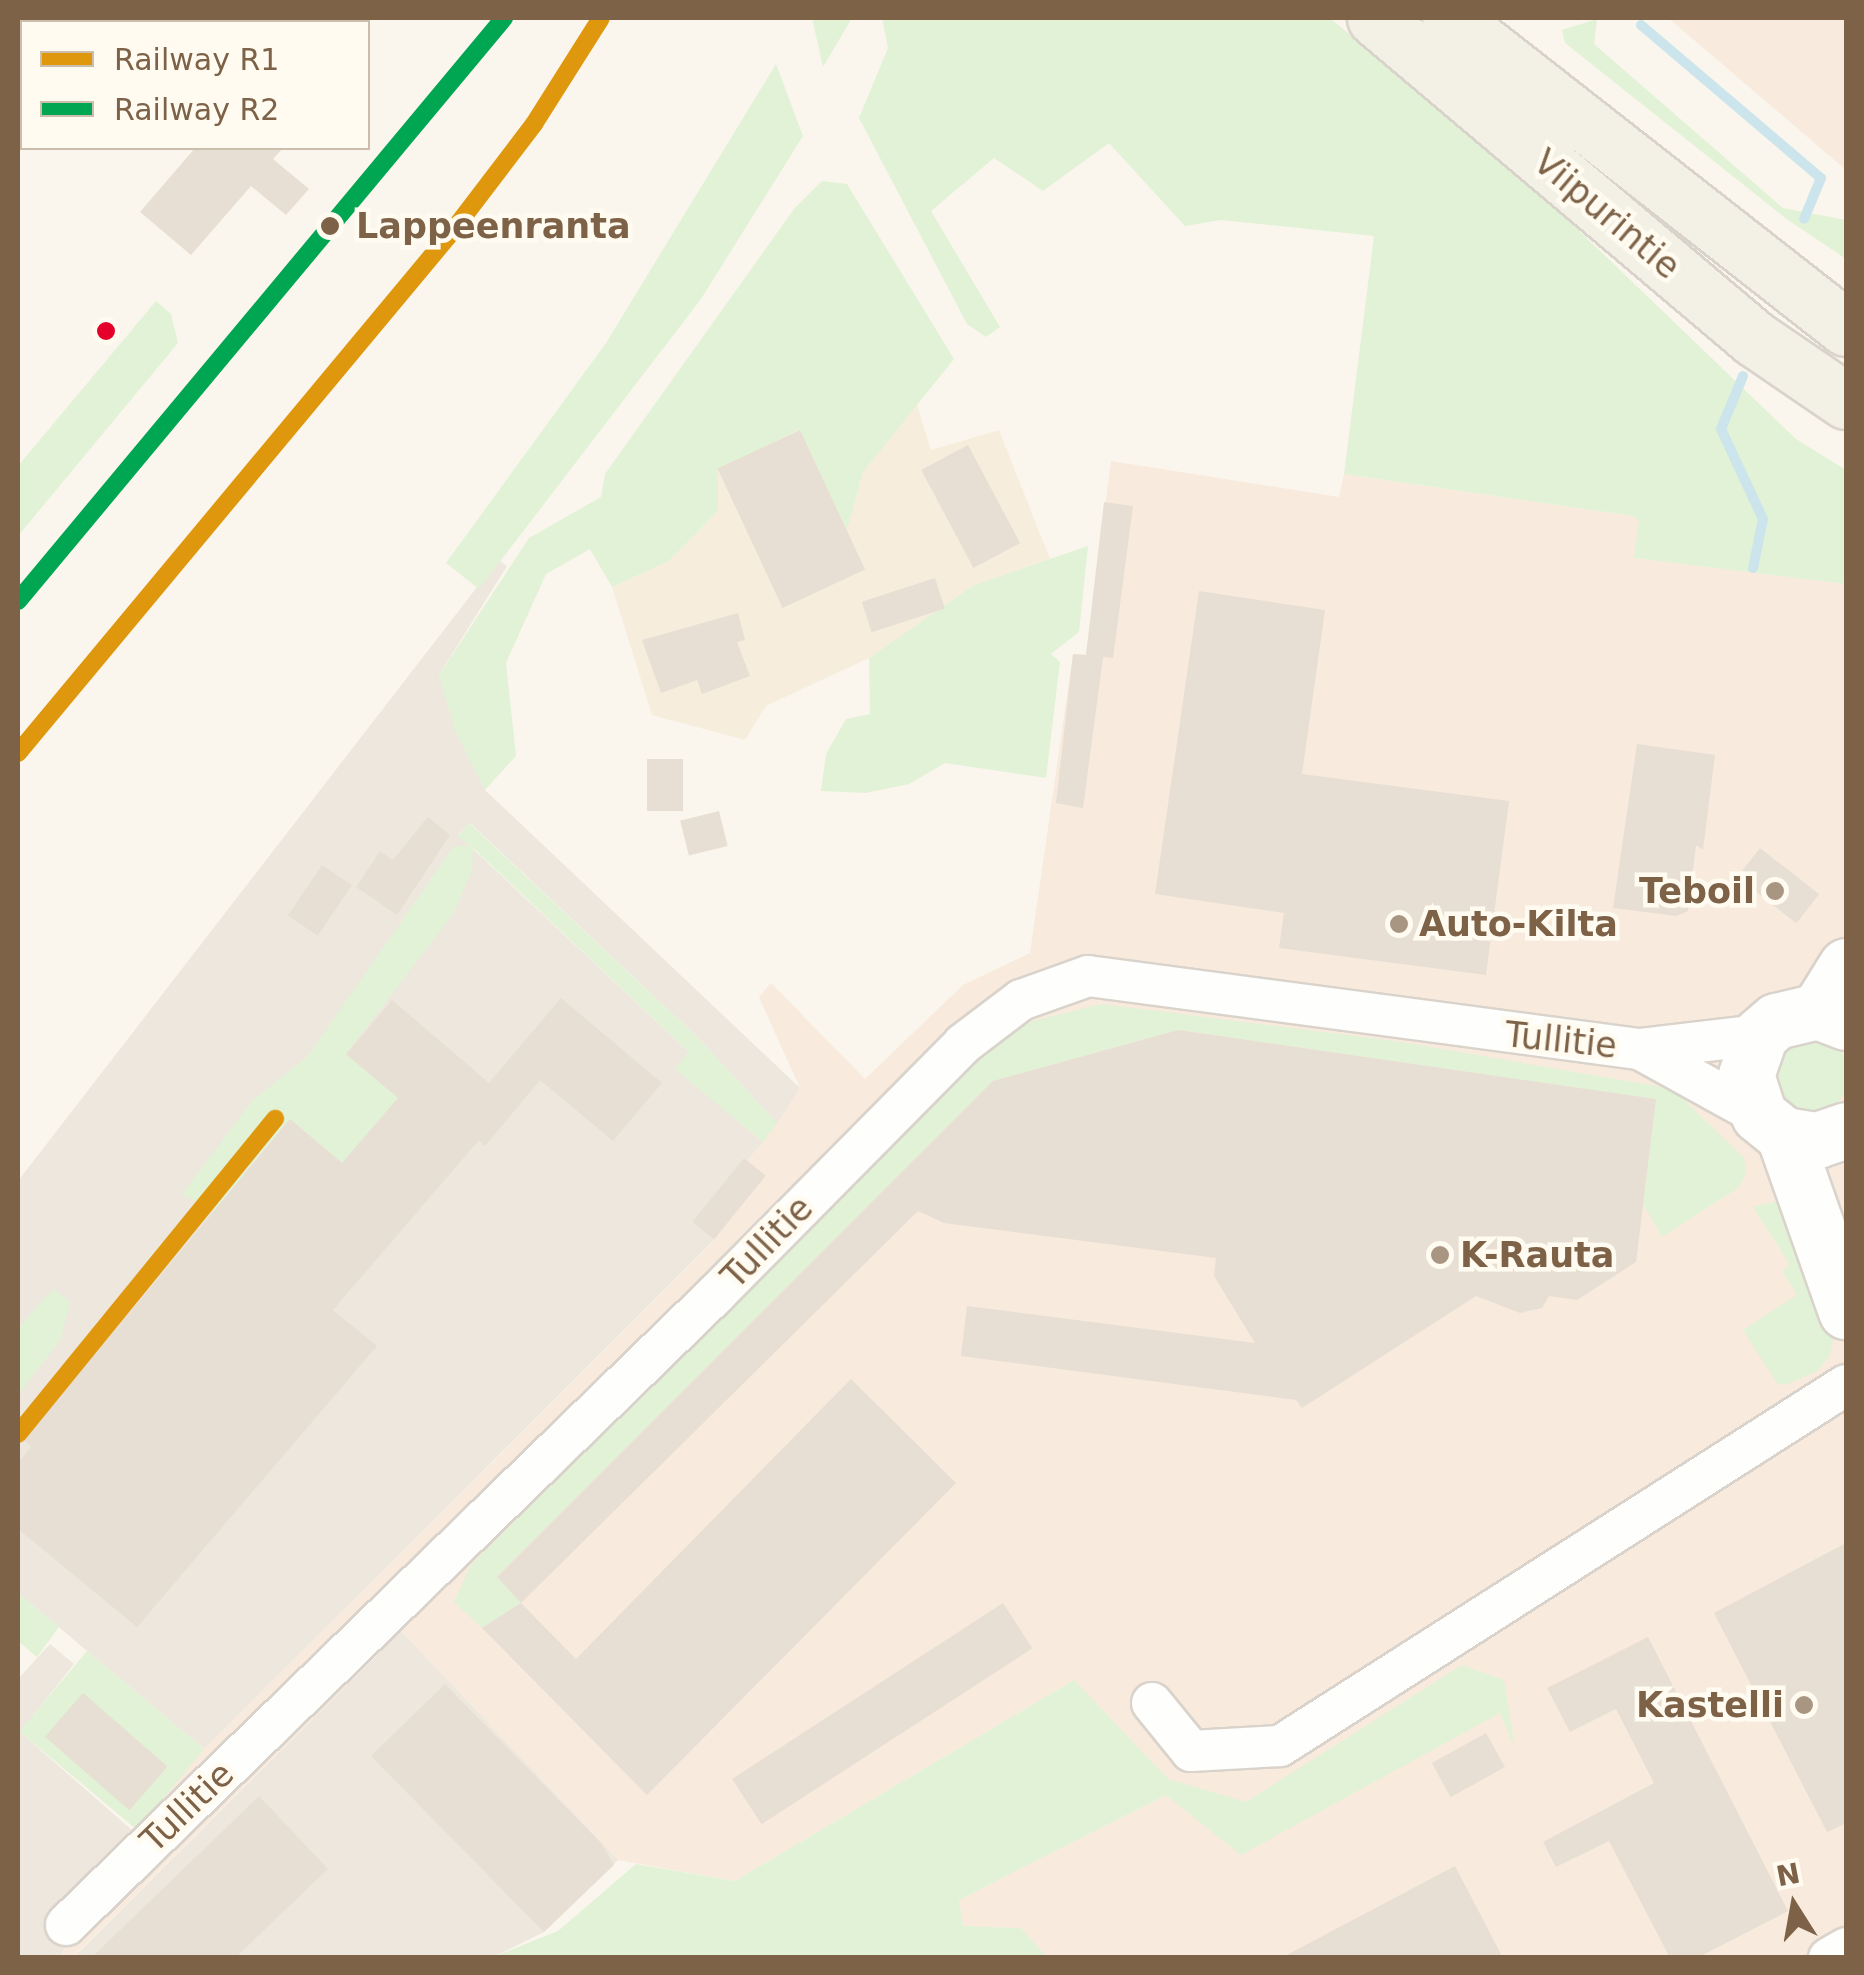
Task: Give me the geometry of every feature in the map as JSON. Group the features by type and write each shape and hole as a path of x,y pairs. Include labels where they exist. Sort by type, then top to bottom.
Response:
{"main road":[{"name":"Viipurintie","path":"1375,18 1754,339 1846,401"},
{"name":"Viipurintie","path":"1450,18 1846,328"},
{"path":"1754,339 1846,424"},
{"path":"1837,1000 1796,1012 1760,1035 1746,1074 1772,1125 1846,1311"},
{"path":"1772,1125 1818,1140 1846,1130"}],"street":[{"name":"Tullitie","path":"66,1925 717,1294 963,1044 1021,1000 1088,976 1639,1049 1760,1035"},
{"name":"Tullitie","path":"1639,1049 1772,1125"},
{"path":"1152,1703 1191,1751 1280,1746 1846,1385"},
{"path":"1829,1958 1846,1948"}],"shaded area":[{"path":"1667,18 1846,18 1846,170 1673,22"},
{"path":"916,402 931,450 999,430 1050,559 974,585 869,658 766,706 745,740 652,715 612,587 669,561 718,511 718,469 800,430 847,528 863,472"},
{"path":"1111,461 1339,497 1344,474 1633,516 1640,520 1635,558 1846,584 1846,1957 1039,1957 1044,1955 1021,1928 963,1926 959,1900 1166,1795 1074,1680 735,1881 618,1860 401,1631 73,1957 60,1958 132,1830 204,1749 715,1240 693,1222 800,1088 759,997 771,983 865,1079 963,985 1030,953 1073,654 1086,655"},
{"path":"498,560 507,566 439,675 485,790 800,1088 777,1123 696,1036 470,823 458,835 690,1053 676,1069 763,1142 693,1221 715,1239 204,1749 18,1593 18,1181"},
{"path":"401,1631 618,1860 544,1932 493,1957 73,1958"},
{"path":"50,1644 74,1664 20,1732 132,1830 60,1957 18,1958 18,1679"}],"green space":[{"path":"18,18 87,18 20,20 18,102"},
{"path":"812,18 852,18 823,67"},
{"path":"882,18 1330,18 1570,222 1796,439 1846,470 1846,584 1634,558 1639,520 1633,516 1344,474 1374,236 1221,220 1185,226 1109,143 1043,191 994,158 931,211 1000,327 986,337 967,324 859,118 888,48"},
{"path":"1597,19 1594,44 1783,208 1846,220 1846,259 1788,220 1565,43 1562,30"},
{"path":"776,64 803,136 701,299 479,589 446,563 606,343"},
{"path":"822,181 847,184 954,359 863,472 847,530 799,430 718,469 718,511 669,561 612,587 590,549 546,574 506,663 516,756 485,790 455,730 439,675 529,538 601,497 605,474 794,209"},
{"path":"156,301 171,314 178,343 18,536 18,466"},
{"path":"1088,546 1079,632 1051,654 1060,662 1046,778 945,763 909,784 866,793 821,791 826,754 846,719 870,714 869,658 974,585"},
{"path":"469,823 696,1036 777,1123 763,1142 675,1069 689,1052 473,848 472,871 453,914 346,1054 398,1098 342,1163 290,1119 244,1173 296,1219 214,1211 182,1194 253,1100 308,1056 454,846 471,847 458,836"},
{"path":"1102,1004 1395,1041 1685,1091 1688,1104 1744,1158 1746,1175 1738,1188 1662,1237 1643,1204 1656,1099 1178,1030 993,1081 497,1576 521,1603 482,1628 454,1602 471,1565 978,1061 1025,1023"},
{"path":"1811,1037 1838,1048 1849,1075 1838,1102 1811,1113 1784,1102 1773,1075 1784,1048"},
{"path":"1786,1199 1835,1332 1829,1357 1817,1371 1786,1385 1777,1383 1743,1330 1797,1295 1782,1271 1790,1265 1753,1207"},
{"path":"53,1289 70,1301 61,1339 18,1395 18,1328"},
{"path":"18,1593 59,1627 37,1657 18,1641"},
{"path":"87,1651 204,1749 137,1830 20,1731"},
{"path":"1462,1665 1504,1680 1515,1749 1500,1713 1241,1855 1166,1795 959,1900 963,1926 1021,1928 1045,1955 1039,1957 493,1957 558,1931 636,1864 735,1881 1074,1680 1168,1779 1246,1802"}],"building":[{"path":"193,150 281,150 273,159 309,189 286,215 251,186 191,255 140,212"},
{"path":"800,430 865,570 783,608 718,468"},
{"path":"968,445 1020,543 973,568 921,470"},
{"path":"1104,502 1133,506 1113,658 1103,657 1083,808 1056,803 1073,654 1086,655"},
{"path":"935,578 945,608 872,632 862,602"},
{"path":"1199,591 1325,610 1302,774 1509,801 1486,975 1279,948 1284,913 1155,894"},
{"path":"738,613 745,640 737,642 750,676 702,694 697,680 661,693 642,640"},
{"path":"1637,744 1715,755 1703,850 1696,845 1688,911 1676,916 1613,908"},
{"path":"647,759 683,759 683,811 647,811"},
{"path":"719,811 728,846 689,856 680,821"},
{"path":"428,817 450,835 397,915 356,887 380,851 393,860"},
{"path":"1760,848 1819,894 1796,923 1737,877"},
{"path":"322,865 352,885 318,936 288,916"},
{"path":"561,998 662,1083 613,1141 540,1080 485,1146 479,1140 333,1310 377,1346 137,1627 18,1529 18,1463 31,1447 24,1440 290,1119 342,1163 398,1098 346,1054 392,1000 489,1083"},
{"path":"1178,1030 1656,1099 1636,1262 1577,1300 1549,1296 1542,1308 1520,1313 1476,1296 1302,1408 1296,1400 961,1356 967,1306 1255,1343 1214,1276 1216,1258 944,1223 918,1211 521,1603 497,1577 993,1081"},
{"path":"744,1158 766,1176 714,1239 692,1222"},
{"path":"851,1379 956,1483 647,1795 482,1628 521,1603 576,1659"},
{"name":"Kastelli","path":"1846,1543 1846,1823 1827,1832 1714,1613"},
{"path":"1003,1603 1032,1648 762,1824 732,1779"},
{"path":"1648,1637 1788,1911 1697,1958 1670,1958 1609,1841 1556,1867 1543,1842 1654,1783 1616,1709 1570,1732 1547,1688"},
{"path":"445,1684 601,1843 614,1865 544,1932 371,1756"},
{"path":"83,1693 168,1766 129,1810 45,1737"},
{"path":"1486,1733 1505,1767 1451,1797 1432,1763"},
{"path":"259,1796 328,1869 235,1958 91,1958"},
{"path":"1455,1866 1503,1958 1281,1958"}],"waterway":[{"path":"1641,25 1821,178 1804,219"},
{"path":"1743,376 1721,429 1763,519 1753,568"}],"rail line":[{"name":"R2","path":"18,601 504,18"},
{"name":"R1","path":"18,753 451,233 534,124 601,18"},
{"name":"R1","path":"18,1434 275,1119"}],"place":[{"name":"Lappeenranta","path":"330,226"},
{"name":"Teboil","path":"1775,891"},
{"name":"Auto-Kilta","path":"1399,924"},
{"name":"K-Rauta","path":"1440,1255"},
{"name":"Kastelli","path":"1804,1705"}]}
